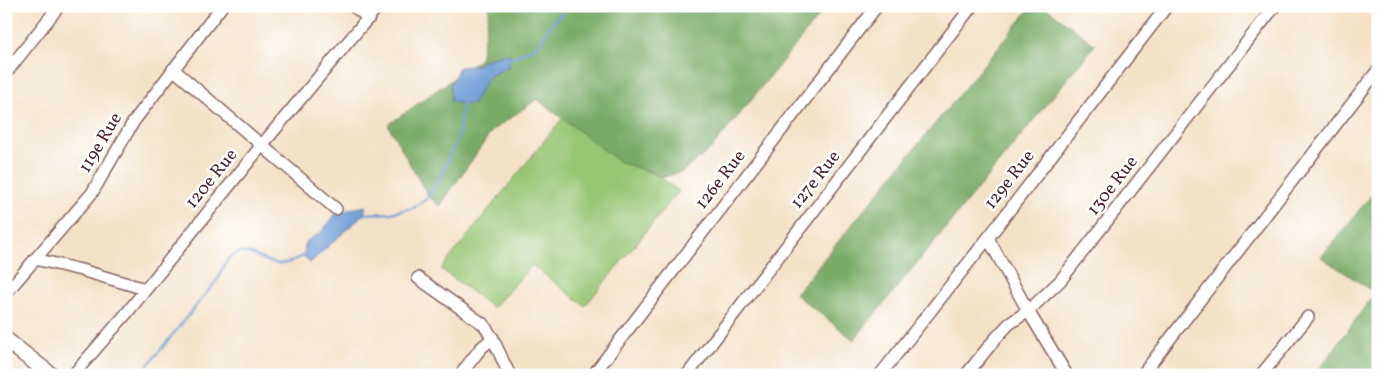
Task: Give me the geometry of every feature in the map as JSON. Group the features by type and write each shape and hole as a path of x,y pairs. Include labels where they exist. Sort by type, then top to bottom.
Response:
{"main road":[{"path":"6,340 47,371"}],"street":[{"path":"6,73 59,6"},
{"name":"119e Rue","path":"6,293 92,192 134,121 222,6"},
{"path":"353,6 369,18"},
{"name":"120e Rue","path":"73,375 378,6"},
{"name":"126e Rue","path":"593,375 877,6"},
{"name":"127e Rue","path":"687,375 972,6"},
{"name":"129e Rue","path":"880,375 1166,6"},
{"name":"130e Rue","path":"966,375 1009,324 1028,311 1060,281 1275,6"},
{"path":"173,69 336,209"},
{"path":"1142,375 1378,70"},
{"path":"988,238 1028,311 1067,375"},
{"path":"36,259 145,289"},
{"path":"418,278 483,324 493,338 510,375"},
{"path":"1261,375 1308,317"},
{"path":"460,375 481,348 493,338"}],"green space":[{"path":"490,6 827,6 712,148 682,172 664,177 620,162 537,99 492,131 440,206 428,196 388,125 454,78 472,104 488,77 509,66 510,54 493,57 478,65 470,66 480,59"},
{"path":"1032,6 1044,6 1095,45 854,340 795,294"},
{"path":"569,110 679,191 585,306 532,265 493,308 441,269"},
{"path":"1378,187 1378,375 1315,375 1375,293 1321,257"}],"water":[{"path":"510,54 509,66 488,77 472,105 451,102 450,86 459,67 478,65 482,61"},
{"path":"366,206 364,214 310,263 304,256 305,242 321,232 335,215 350,209"}],"waterway":[{"path":"510,59 537,46 554,21 571,6"},
{"path":"363,214 391,213 413,208 426,199 439,180 459,135 462,103"},
{"path":"140,375 218,279 230,257 235,254 246,253 279,264 296,260 305,255"}]}
